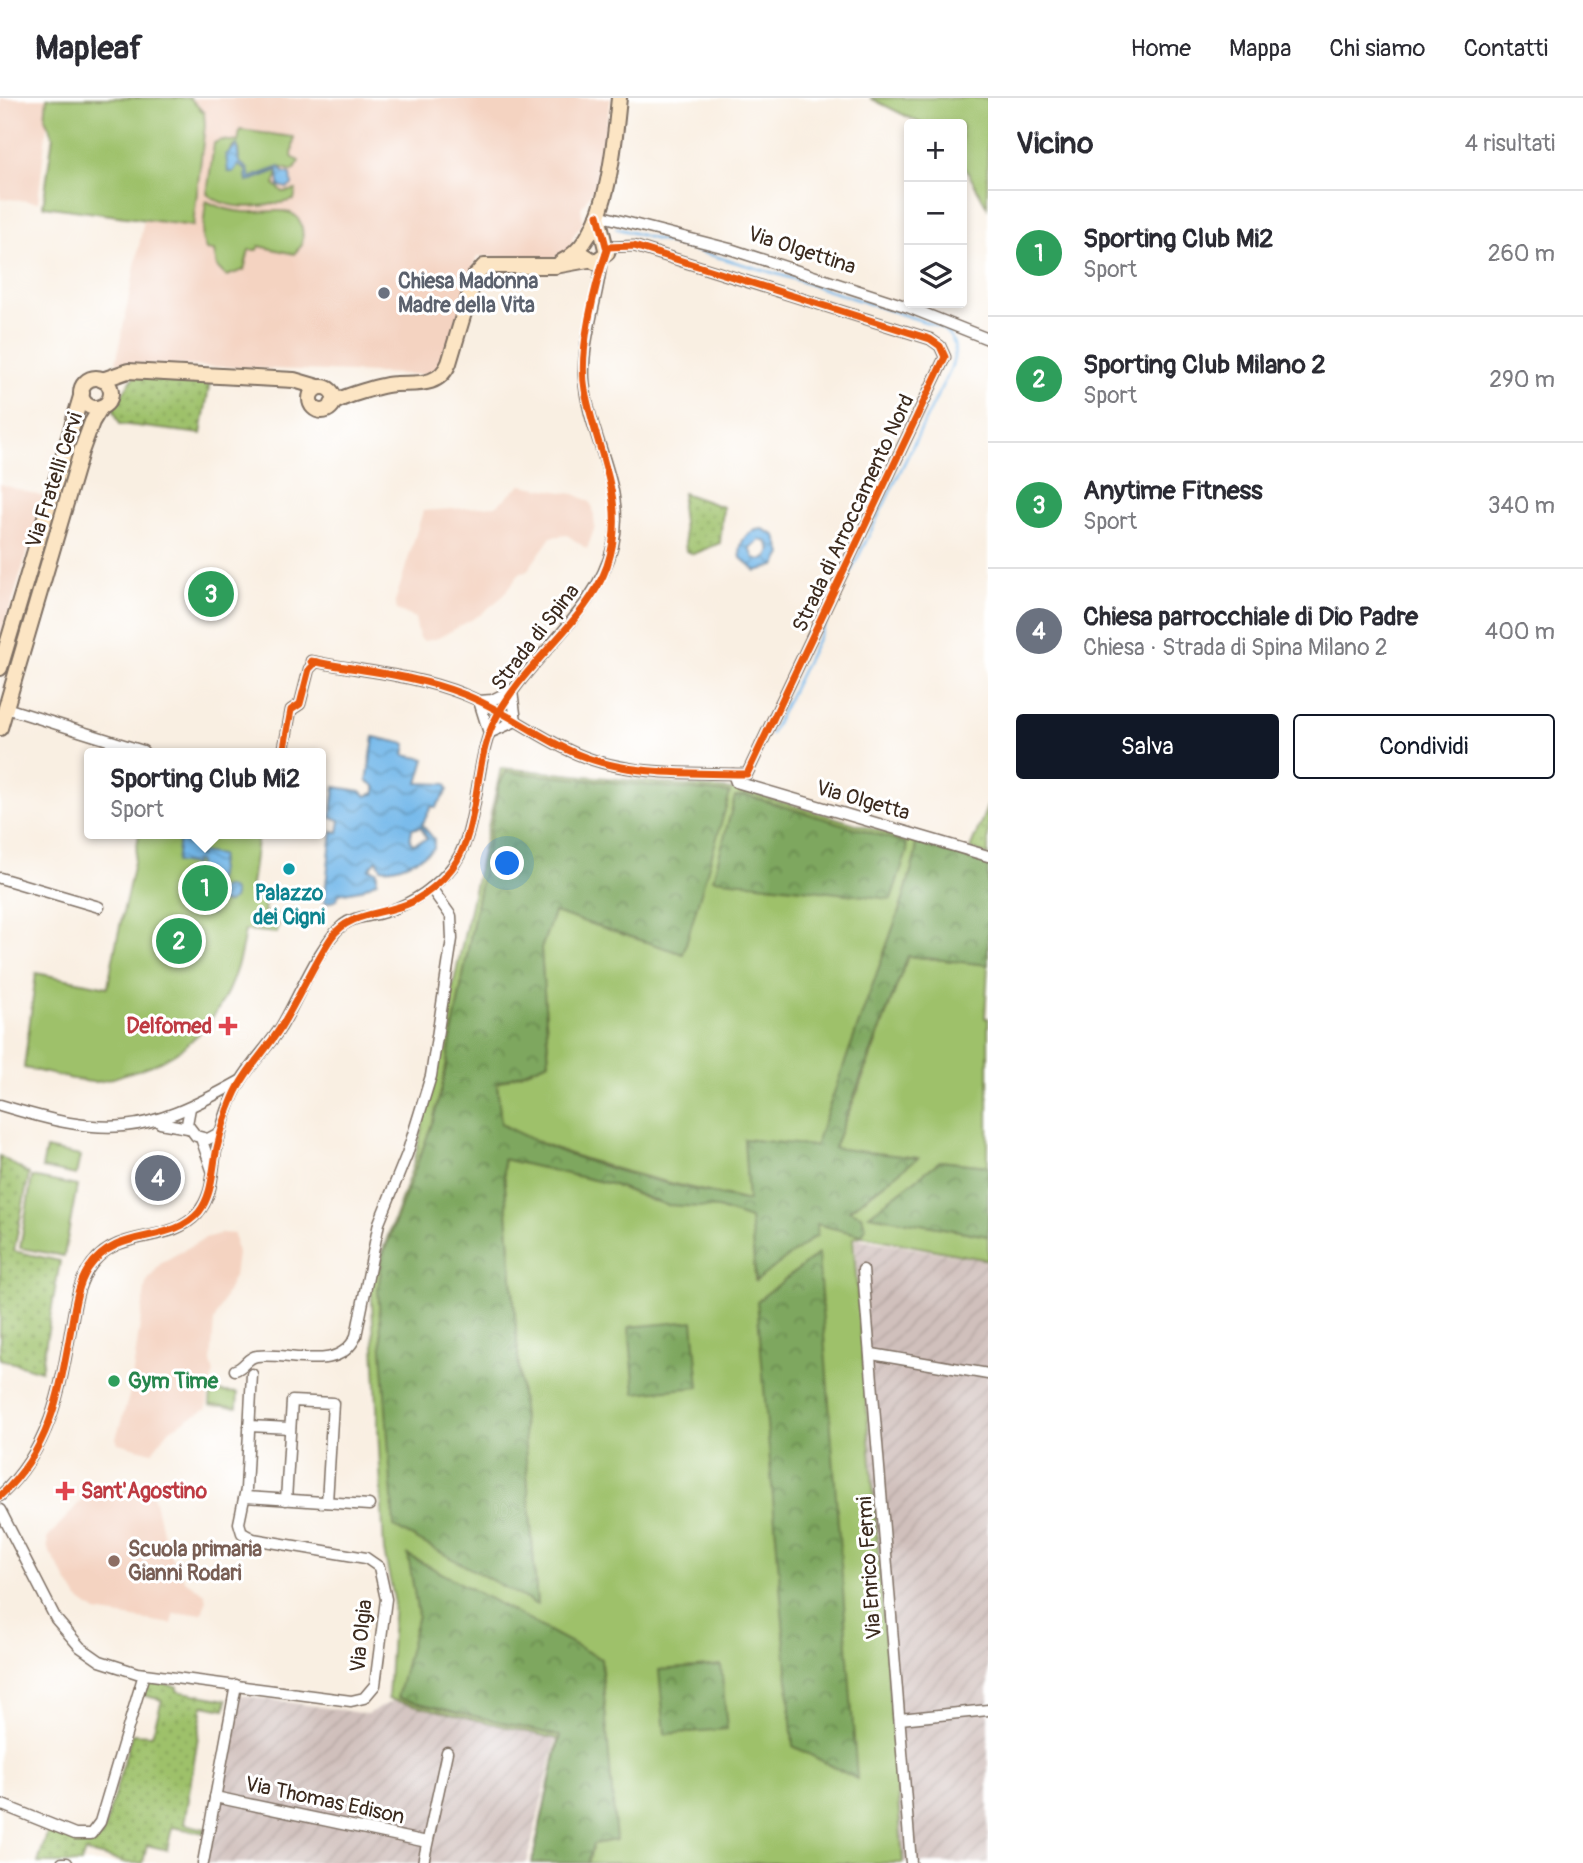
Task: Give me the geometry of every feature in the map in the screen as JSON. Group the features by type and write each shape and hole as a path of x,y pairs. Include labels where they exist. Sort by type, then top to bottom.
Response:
{"street":[{"path":"131,371 117,382 107,403 101,407 86,404 82,393 88,382 131,371 301,382 327,396 391,384 427,383 442,375 449,363 475,276 482,268 493,264 550,266 595,250 598,215 620,98"},
{"name":"Via Olgettina","path":"598,215 730,249 908,307 988,339"},
{"name":"Strada di Arroccamento Nord","path":"595,250 634,246 785,291 930,339 940,346 944,357 761,750 747,774 733,774"},
{"name":"Strada di Spina","path":"241,1081 281,1027 335,932 354,919 403,905 431,888 450,870 463,847 480,761 499,712 512,690 588,601 606,571 614,542 616,513 613,488 584,379 598,284 595,250"},
{"path":"102,380 111,393"},
{"name":"Via Fratelli Cervi","path":"0,668 82,393"},
{"name":"Via Fratelli Cervi","path":"0,728 2,706 81,452 92,422 101,407"},
{"path":"284,748 291,710 300,704 309,668 314,661 433,684 479,701 578,754 619,766 691,774 733,774"},
{"path":"479,701 492,700 512,690 516,721"},
{"path":"479,701 489,733 516,721"},
{"path":"2,706 134,748"},
{"name":"Via Olgetta","path":"733,774 736,782 988,856"},
{"path":"0,877 99,907"},
{"path":"235,1370 257,1356 334,1357 348,1350 356,1336 379,1223 407,1154 430,1076 452,939 451,916 431,888"},
{"path":"0,1105 73,1126 108,1128 156,1122 190,1108 198,1101 208,1099 241,1081"},
{"path":"0,1496 26,1467 52,1420 60,1395 78,1291 89,1267 114,1244 188,1222 207,1198 221,1132 241,1081"},
{"path":"208,1099 222,1106 226,1116"},
{"path":"188,1128 187,1115 190,1108"},
{"path":"156,1122 188,1128 201,1138 212,1171"},
{"path":"201,1138 215,1137 221,1132"},
{"name":"Via Enrico Fermi","path":"863,1270 872,1354 911,1863"},
{"path":"872,1354 988,1374"},
{"name":"Via Olgia","path":"236,1685 351,1701 364,1698 375,1685 386,1600 381,1572 371,1560 245,1535 239,1523 245,1497 252,1374"},
{"path":"286,1500 292,1401 333,1403 327,1502"},
{"path":"249,1426 290,1428"},
{"path":"245,1497 369,1505"},
{"path":"0,1510 45,1600 62,1627 79,1646 100,1661 144,1674 236,1685 203,1863"},
{"path":"0,1804 75,1834 91,1834 100,1822 144,1674"},
{"path":"900,1719 988,1710"},
{"path":"423,1863 447,1752"},
{"name":"Via Thomas Edison","path":"215,1797 428,1842"}],"shaded area":[{"path":"0,98 50,98 38,202 0,198"},
{"path":"168,98 611,98 596,185 581,208 583,223 573,236 571,248 562,257 533,260 477,256 444,363 429,375 116,363"},
{"path":"0,484 44,497 0,642"},
{"path":"521,485 574,494 589,501 593,508 595,527 587,549 567,535 551,537 527,571 521,572 502,597 480,615 438,638 424,641 419,638 415,618 397,610 395,602 423,511 496,506"},
{"path":"222,1233 234,1234 237,1254 234,1276 214,1321 211,1362 214,1374 209,1386 207,1408 170,1429 152,1452 118,1443 116,1438 130,1393 146,1283 161,1263 205,1238"},
{"path":"855,1240 988,1261 988,1863 903,1863"},
{"name":"Scuola primaria Gianni Rodari","path":"132,1485 145,1488 153,1494 167,1550 185,1580 205,1594 207,1600 202,1613 174,1614 172,1624 96,1612 78,1599 48,1549 47,1539 85,1496 95,1491"},
{"path":"234,1694 367,1714 393,1701 556,1739 527,1863 203,1863"}],"green space":[{"path":"47,98 190,98 204,113 205,125 193,226 43,206 53,136 45,118"},
{"path":"870,98 988,98 987,207 967,171 967,119 912,119"},
{"path":"240,130 294,137 292,157 299,161 293,171 280,167 249,179 248,169 239,162 238,147 233,146 229,152 237,165 246,170 247,181 279,170 274,184 283,192 296,190 294,200 249,207 227,204 207,194 214,143 221,140 238,142"},
{"path":"206,201 239,211 294,214 302,230 302,245 294,254 259,246 257,250 249,250 244,270 226,276 217,267 214,251 206,250 202,238"},
{"path":"134,376 210,381 201,434 120,424 113,408"},
{"path":"683,493 723,507 720,543 694,554 686,551 681,505"},
{"path":"501,768 745,791 988,863 915,843 916,853 903,900 815,1147 744,1139 749,1201 653,1179 591,1161 561,1151 501,1124 497,1083 549,1062 541,949 554,912 506,772 499,785 443,1083 433,1121 379,1268 537,1604 503,1159 611,1184 652,1201 718,1208 751,1219 755,1280 816,1224 853,1233 849,1211 917,1158 833,1149 858,1091 908,956 988,965 985,1018 988,1018 988,1166 940,1161 870,1215 988,1236 988,1260 862,1236 853,1238 903,1863 588,1863 593,1844 615,1840 601,1659 409,1556 418,1615 398,1698 560,1736 532,1863 558,1739 388,1699 394,1599 384,1551 371,1283 414,1163"},
{"path":"506,772 730,793 683,954 554,912 541,949 549,1062 497,1083 501,1124 530,1139 622,1172 748,1201 744,1139 815,1146 903,900 916,853 915,843 988,865 988,965 908,956 834,1148 918,1158 849,1210 861,1215 866,1227 862,1235 816,1224 817,1235 756,1281 750,1219 718,1208 666,1205 611,1184 503,1159 537,1605 394,1527 378,1290 383,1255 433,1121 443,1083 499,785"},
{"path":"745,795 906,843 907,852 891,899 713,879 735,797"},
{"path":"988,805 988,855 970,849"},
{"path":"138,839 257,839 250,892 266,895 264,912 280,915 277,933 245,930 233,979 210,1021 175,1053 153,1065 96,1082 24,1068 36,973 108,987"},
{"path":"46,1149 80,1156 76,1175 42,1168"},
{"path":"0,1156 29,1174 14,1251 60,1261 41,1371 0,1359"},
{"path":"940,1161 988,1166 988,1236 869,1215"},
{"path":"32,1177 77,1186 64,1256 20,1248"},
{"path":"818,1254 857,1779 793,1746 757,1301"},
{"path":"693,1321 699,1387 635,1393 629,1327"},
{"path":"211,1391 238,1393 237,1407 210,1405"},
{"path":"408,1555 601,1659 616,1840 593,1844 588,1863 532,1863 560,1736 397,1698 418,1615"},
{"path":"721,1665 727,1729 665,1734 659,1670"},
{"path":"155,1683 177,1686 177,1691 227,1700 225,1709 203,1705 184,1824 206,1829 205,1833 172,1827 167,1850 147,1845 143,1863 128,1863 85,1852 81,1863 38,1863 49,1828 91,1840 98,1840 103,1834 132,1734 152,1735 162,1700 142,1695 147,1686"}],"water":[{"path":"237,145 239,162 248,169 250,178 280,167 283,172 291,174 292,185 287,188 279,186 278,170 247,182 246,170 238,165 233,172 228,172 226,155"},
{"path":"763,529 776,536 782,554 775,566 756,571 741,558 741,546 748,534","holes":["760,540 767,542 771,550 768,556 761,560 754,558 750,548"]},
{"path":"374,737 406,744 404,755 425,759 418,783 446,784 448,790 436,807 431,807 422,825 434,839 434,848 415,860 393,868 381,868 377,860 369,869 377,871 377,881 360,890 339,894 335,901 324,903 332,831 338,832 340,820 331,818 335,787 361,791 366,796 375,793 375,786 367,781","holes":["421,827 427,839 413,844 410,841 412,829"]},
{"path":"179,839 197,841 195,855 200,856 201,852 221,855 212,914 191,911 199,862 195,861 194,865 176,862"},
{"path":"226,887 232,889 232,901 226,903 220,901 218,895 220,889"}],"waterway":[{"path":"616,228 784,276 935,325 947,333 954,343 950,370 771,734"}],"cycle path":[{"path":"0,1496 17,1479 30,1460 49,1421 61,1379 78,1292 88,1269 100,1255 114,1246 174,1229 199,1212 210,1190 220,1135 238,1089 279,1030 331,938 339,929 358,918 418,899 452,868 467,836 482,759 493,724 520,682 570,625 598,586 613,543 614,520 613,498 590,412 583,374 589,319 607,250 598,215"},
{"path":"311,661 407,678 445,688 478,700 562,747 597,761 660,772 747,774 945,357 940,346 930,339 634,246 607,247"},
{"path":"284,748 291,710 300,704 309,669 316,662"}],"place":[{"name":"Chiesa Madonna Madre della Vita","path":"384,293"},
{"name":"Anytime Fitness","path":"211,594"},
{"name":"Palazzo dei Cigni","path":"289,869"},
{"name":"Sporting Club Mi2","path":"205,888"},
{"name":"Sporting Club Milano 2","path":"179,941"},
{"name":"Delfomed","path":"228,1026"},
{"name":"Chiesa parrocchiale di Dio Padre","path":"158,1178"},
{"name":"Gym Time","path":"114,1381"},
{"name":"Sant'Agostino","path":"65,1491"},
{"name":"Scuola primaria Gianni Rodari","path":"114,1561"}]}
